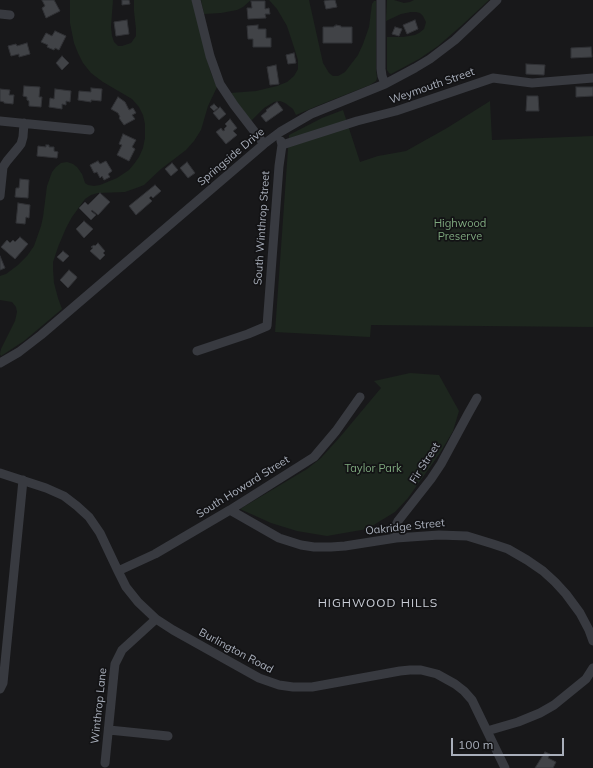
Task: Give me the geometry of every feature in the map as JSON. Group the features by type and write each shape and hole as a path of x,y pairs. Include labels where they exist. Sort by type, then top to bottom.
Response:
{"street":[{"path":"196,0 210,56 218,78 228,98 264,144"},
{"path":"382,0 381,69 385,84"},
{"name":"Springside Drive","path":"0,363 19,352 36,339 264,144 280,132 311,114 385,84 420,65 445,48 497,0"},
{"name":"Weymouth Street","path":"282,145 357,121 396,111 494,78 532,83 593,78"},
{"path":"0,121 90,130"},
{"path":"0,196 3,167 21,144 24,123"},
{"name":"South Winthrop Street","path":"197,351 267,326 279,166 282,145 280,132"},
{"name":"South Howard Street","path":"118,571 155,554 230,510 314,457 336,431 360,397"},
{"name":"Fir Street","path":"396,538 394,529 398,521 432,479 477,398"},
{"name":"Burlington Road","path":"0,473 46,488 64,496 77,506 89,517 100,533 126,586 138,602 156,619 173,630 259,678 279,685 312,687 410,670 421,670 437,674 455,684 472,700 505,768"},
{"path":"0,690 3,683 23,480"},
{"name":"Oakridge Street","path":"230,510 279,538 301,545 314,547 331,548 396,538 427,535 453,535 467,536 508,549 543,571 555,582 580,613 593,641"},
{"name":"Winthrop Lane","path":"105,764 115,664 122,650 156,619"},
{"path":"487,731 518,722 540,713 554,705 586,679 593,668"},
{"path":"109,730 168,736"}],"green space":[{"path":"70,0 113,0 111,27 112,36 114,42 118,46 122,46 131,43 136,36 134,0 192,0 211,73 217,87 208,106 201,130 186,150 161,169 144,185 125,192 98,193 85,199 66,228 53,262 54,283 62,309 24,341 1,356 1,349 15,321 17,312 16,307 12,302 0,300 0,276 6,274 18,265 34,246 41,226 47,186 52,172 61,163 67,162 77,167 82,174 85,183 94,186 100,185 117,178 129,170 139,157 145,138 145,124 139,107 132,99 91,73 83,63 74,43 70,23"},
{"path":"201,0 251,0 237,10 204,14"},
{"path":"269,0 309,0 323,63 329,73 333,76 338,76 345,72 358,55 369,27 372,4 376,1 376,81 370,85 296,115 293,109 285,103 280,101 274,102 264,108 251,121 230,93 256,91 277,86 287,82 294,76 298,69 298,60 287,26 277,9"},
{"path":"387,0 394,0 404,3 414,0 489,0 438,46 419,59 391,74 387,70 387,37 415,35 424,29 426,22 420,13 416,12 401,14 386,21"},
{"name":"Highwood Preserve","path":"490,101 492,140 593,136 593,327 371,325 370,337 275,332 289,135 322,118 343,110 360,162 378,156 406,151 447,128"},
{"name":"Taylor Park","path":"410,373 439,375 459,411 453,431 440,453 408,498 395,512 367,529 327,536 297,531 271,523 240,509 307,469 321,458 381,388 374,381"}],"building":[{"path":"42,0 54,0 60,11 46,18 42,8 45,6"},
{"path":"122,0 129,0 130,4 122,5"},
{"path":"335,0 337,7 326,9 324,1"},
{"path":"251,1 265,1 265,9 269,8 270,14 265,14 266,18 248,19 247,8 252,8"},
{"path":"127,20 129,34 116,36 114,22"},
{"path":"415,20 418,29 407,34 403,25"},
{"path":"258,25 258,29 266,29 266,38 271,38 271,47 253,47 253,39 248,39 247,26"},
{"path":"336,25 341,27 352,27 352,43 323,43 323,27 334,27"},
{"path":"395,27 402,29 399,36 392,34"},
{"path":"55,31 66,36 59,50 55,48 54,50 47,47 48,45 41,42 46,33 52,36"},
{"path":"27,43 30,54 19,57 19,54 11,56 8,46 16,44 17,46"},
{"path":"591,47 592,57 571,58 571,48"},
{"path":"294,53 296,63 288,64 286,55"},
{"path":"62,56 69,63 62,70 56,63"},
{"path":"526,64 545,65 544,75 526,74"},
{"path":"276,65 279,84 270,85 267,67"},
{"path":"24,86 40,87 39,97 42,97 41,107 29,106 27,97 23,96"},
{"path":"576,87 593,87 593,96 576,97"},
{"path":"91,88 102,89 101,101 91,100 91,102 78,100 79,91 91,92"},
{"path":"0,89 10,90 9,95 14,95 13,104 0,101"},
{"path":"55,89 71,91 70,102 66,101 66,105 62,104 62,109 49,107 50,98 54,99"},
{"path":"527,96 538,96 539,111 526,111"},
{"path":"118,97 125,102 129,110 133,108 136,113 132,115 135,119 124,125 119,118 118,113 111,109"},
{"path":"277,102 283,110 266,122 261,116 267,111 266,110"},
{"path":"214,104 218,108 214,111 210,107"},
{"path":"220,107 226,114 219,120 213,113"},
{"path":"230,119 237,128 233,131 237,135 226,144 216,132 221,128 223,131 225,130 224,129 227,126 225,124"},
{"path":"123,134 136,140 132,147 135,149 129,161 117,155 122,145 119,144"},
{"path":"46,145 49,145 49,147 54,147 54,151 58,152 57,158 37,156 38,146 46,147"},
{"path":"98,161 100,164 106,161 112,171 108,174 110,177 104,180 102,176 100,178 97,172 94,173 90,165"},
{"path":"187,162 195,173 188,178 180,168"},
{"path":"172,163 178,170 171,176 165,169"},
{"path":"20,179 29,180 28,198 15,197 16,188 19,188"},
{"path":"155,185 161,191 153,198 151,196 149,198 152,201 136,215 129,206"},
{"path":"100,193 110,202 98,215 92,210 91,211 96,215 91,220 79,208 85,202 88,205"},
{"path":"18,203 30,205 29,218 26,217 25,224 16,223"},
{"path":"84,221 93,229 84,238 76,229"},
{"path":"20,237 28,244 15,259 1,247 7,240 10,243 13,240 15,242"},
{"path":"98,243 105,251 103,253 105,255 100,260 90,251 93,248 91,247"},
{"path":"63,251 69,256 63,262 57,257"},
{"path":"0,256 5,268 0,270"},
{"path":"69,270 77,277 68,288 60,280"},
{"path":"545,752 550,754 548,758 556,762 553,768 535,768"}],"district":[{"name":"HIGHWOOD HILLS","path":"378,603"}]}
